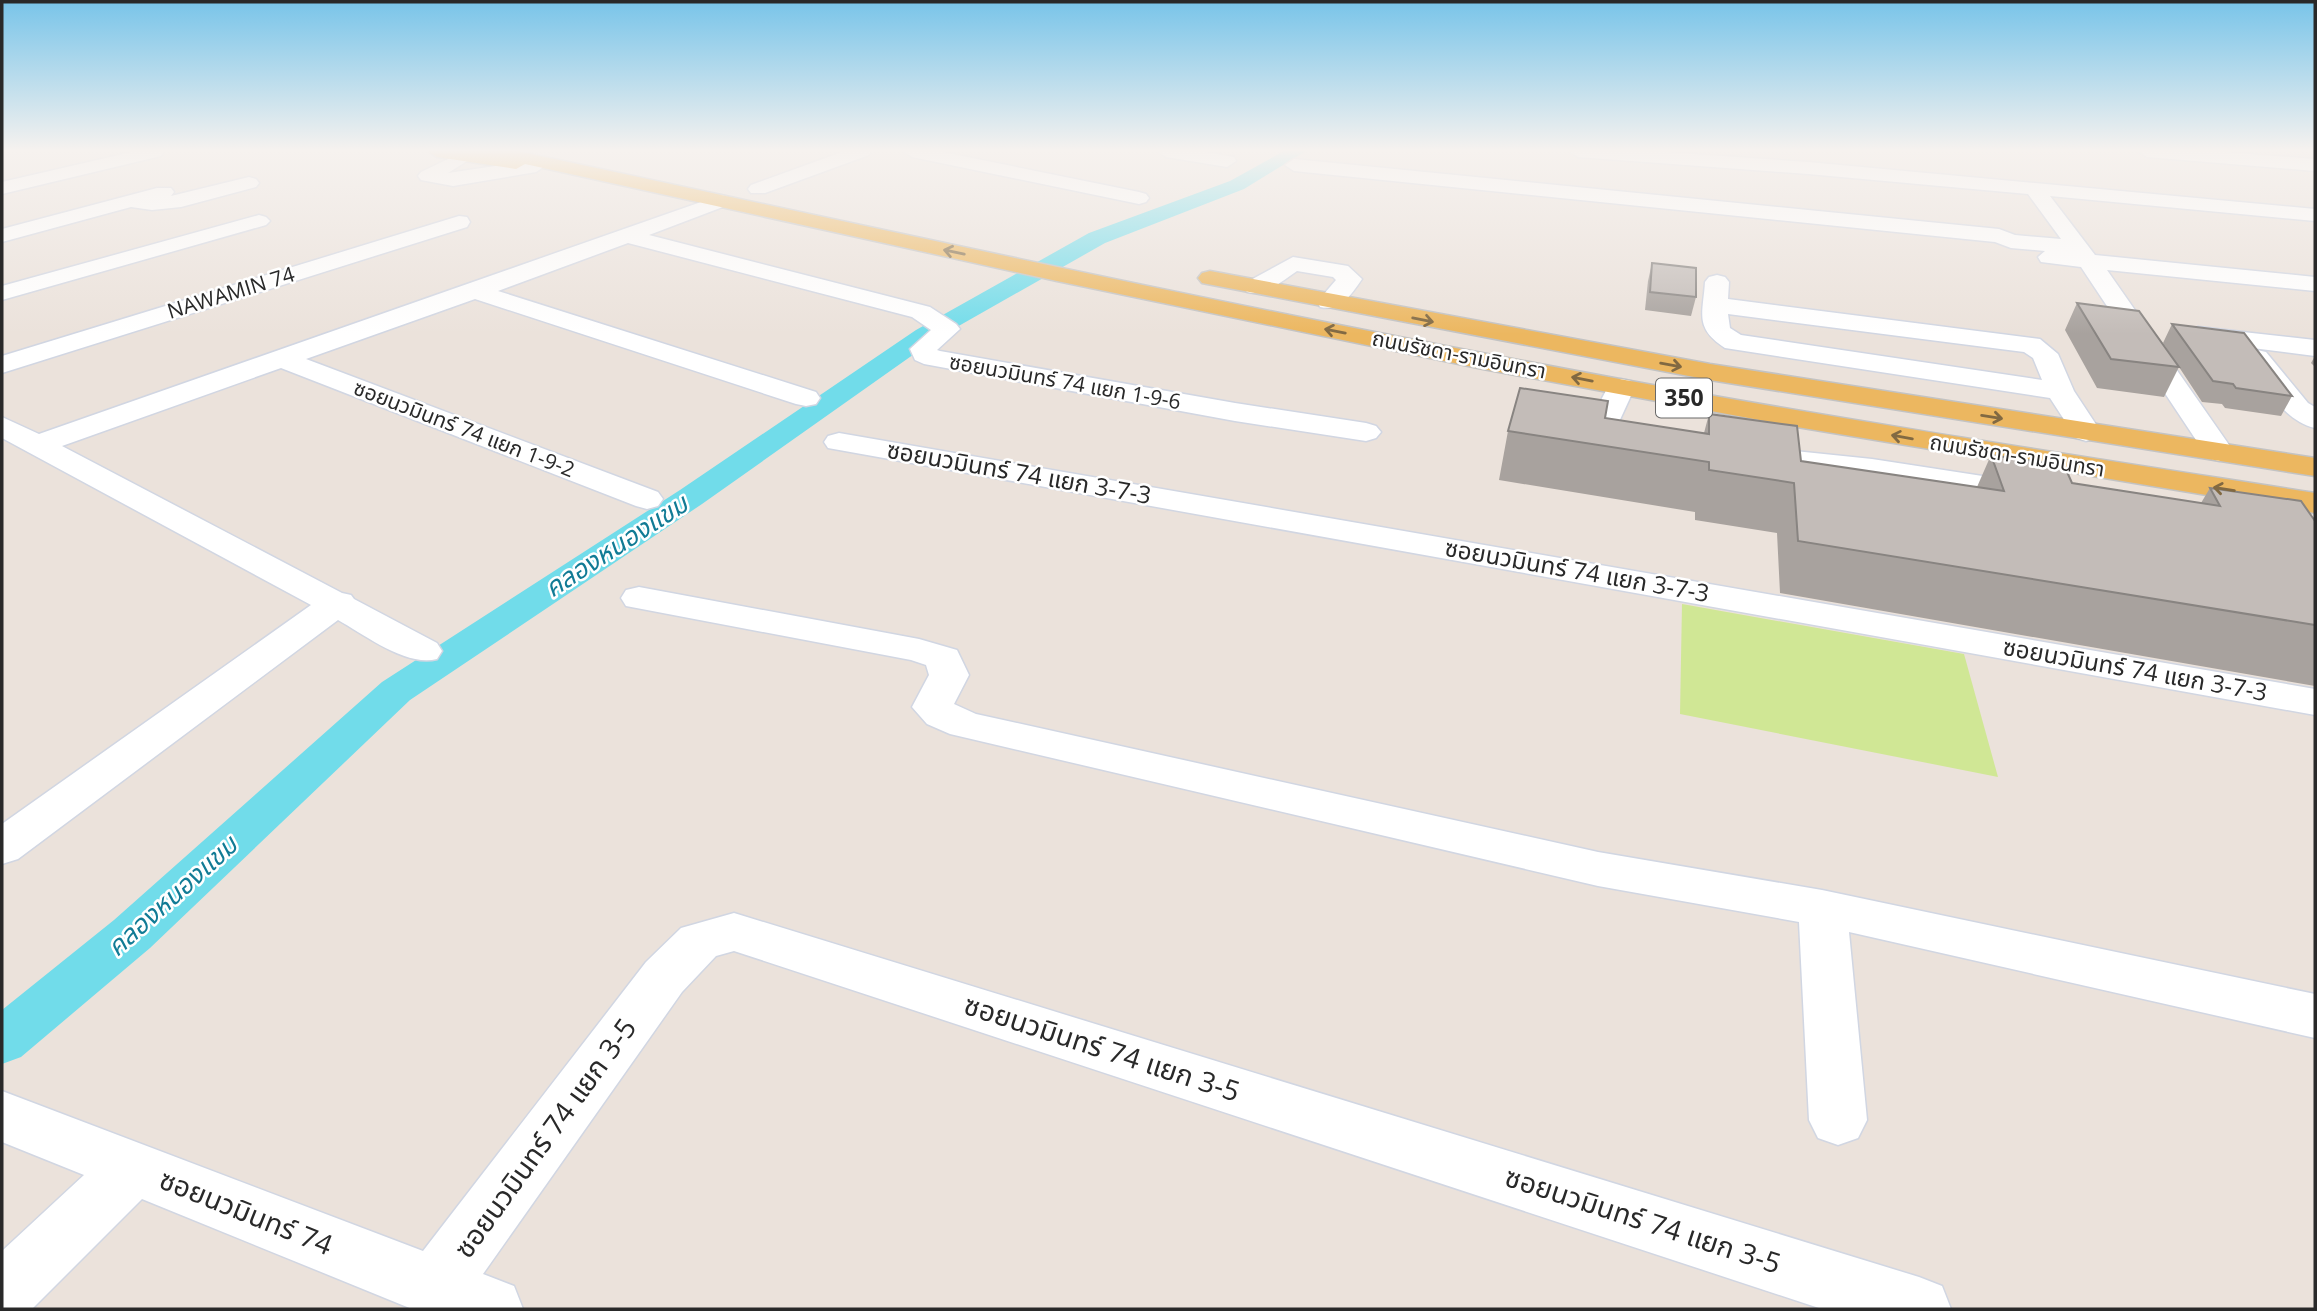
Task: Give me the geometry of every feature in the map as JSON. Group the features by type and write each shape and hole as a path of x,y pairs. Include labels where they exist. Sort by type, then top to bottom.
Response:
{"main road":[{"name":"ถนนรัชดา-รามอินทรา","path":"772,212 1056,275 1621,387 1904,438 2315,503"},
{"name":"ถนนรัชดา-รามอินทรา","path":"1186,274 1697,370 2315,467"}],"street":[{"path":"2,236 89,212"},
{"path":"34,445 691,212"},
{"path":"1762,212 1999,236 2011,241 2079,243 2315,284"},
{"path":"2053,212 2079,243 2219,452"},
{"path":"2295,212 2315,215"},
{"path":"2,293 259,222"},
{"name":"NAWAMIN 74","path":"2,365 459,222"},
{"name":"ซอยนวมินทร์ 74 แยก 1-9-6","path":"628,236 921,312 947,329 923,349 923,354 933,358 1235,412 1366,432"},
{"path":"1923,244 2079,243"},
{"path":"475,291 806,398"},
{"path":"2060,391 1734,342 1718,332 1715,320 1717,294 2031,345 2045,354 2060,391 2086,432"},
{"path":"2133,327 2315,348"},
{"path":"2253,352 2298,409 2315,419"},
{"name":"ซอยนวมินทร์ 74 แยก 1-9-2","path":"282,359 647,499"},
{"path":"2027,386 2041,425"},
{"path":"1621,387 1602,427 1604,430 1619,437 1671,445"},
{"path":"2,426 424,651"},
{"name":"ซอยนวมินทร์ 74 แยก 3-7-3","path":"839,442 2315,702"},
{"path":"1722,452 1872,468 2050,497"},
{"path":"2255,494 2275,524"},
{"path":"639,598 919,650 943,658 949,675 932,707 942,715 965,725 1598,869 1822,908 2315,1016"},
{"path":"2,847 338,603"},
{"path":"1822,908 1838,1120"},
{"name":"ซอยนวมินทร์ 74 แยก 3-5","path":"435,1287 664,977 699,942 734,932 1919,1309"},
{"name":"ซอยนวมินทร์ 74","path":"2,1116 491,1309"},
{"path":"2,1294 134,1167"}],"green space":[{"path":"1682,604 1964,654 1998,777 1680,714"}],"building":[{"path":"1652,263 1696,268 1696,297 1650,292"},
{"path":"2077,303 2139,311 2179,367 2111,359"},
{"path":"2172,324 2244,333 2292,396 2236,388 2233,384 2213,381"},
{"path":"1520,388 1608,401 1605,418 1709,434 1709,414 1797,426 1801,461 2004,491 1991,455 2064,465 2072,483 2220,506 2210,488 2301,501 2315,521 2315,625 1798,541 1794,483 1709,470 1709,462 1508,431"}],"waterway":[{"name":"คลองหนองแขม","path":"2,1041 132,934 396,691 691,497 925,335 1097,238 1165,212"}]}
